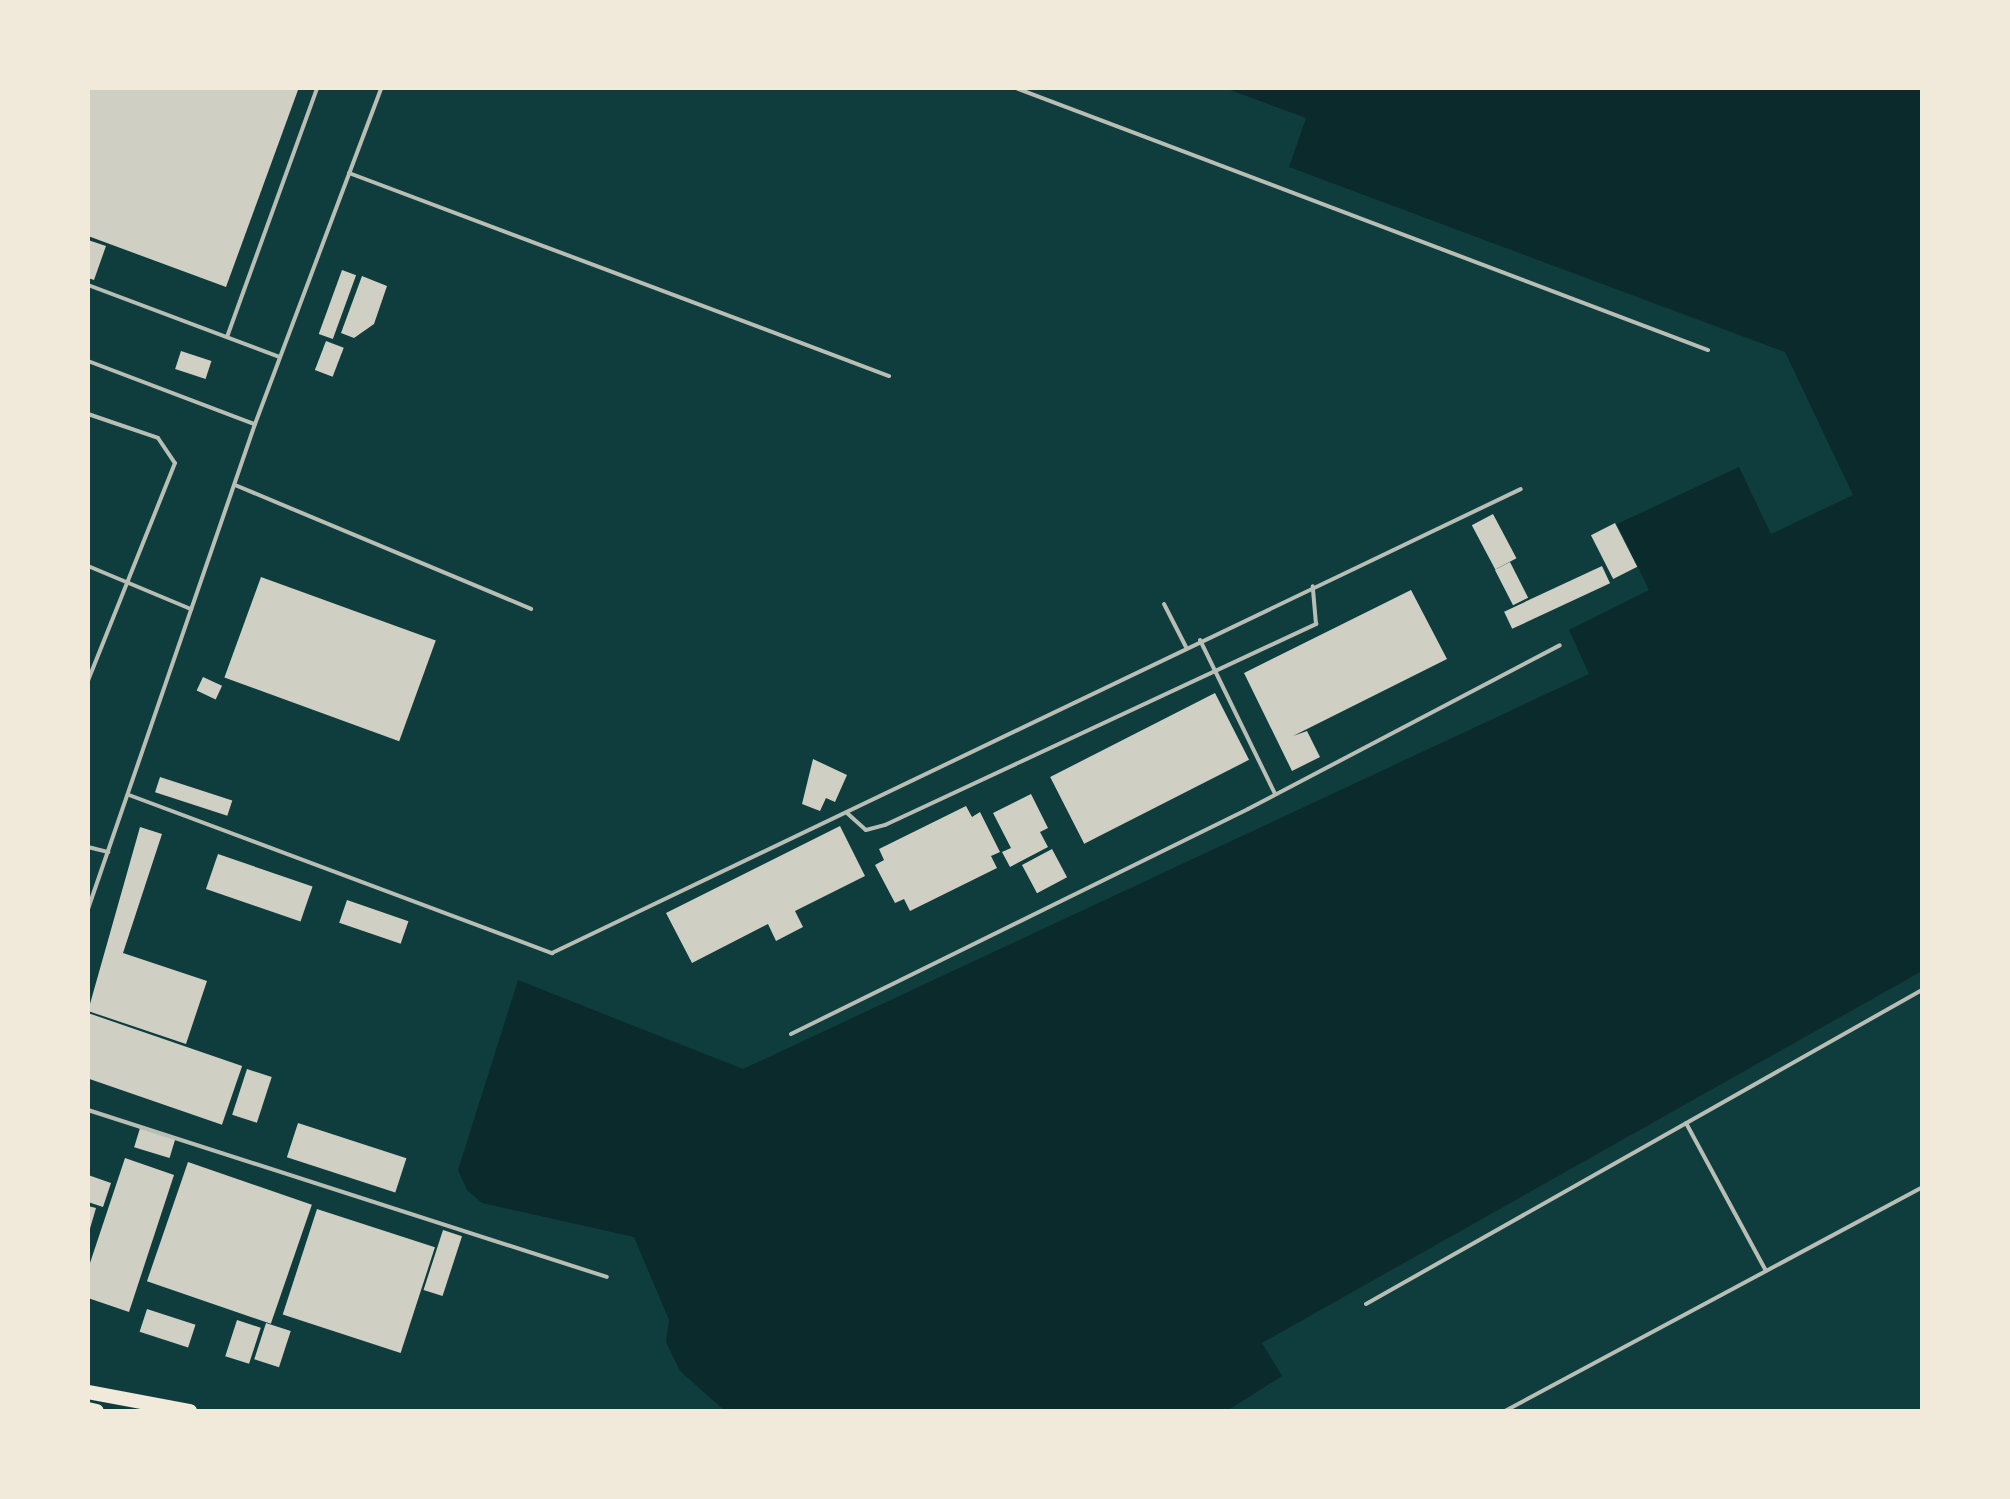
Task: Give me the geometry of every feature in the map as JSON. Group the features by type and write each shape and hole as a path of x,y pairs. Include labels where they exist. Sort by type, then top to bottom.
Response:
{"highway":[{"path":"88,1392 190,1411"},
{"path":"88,1409 97,1411"}],"lane":[{"path":"227,337 317,88"},
{"path":"88,909 255,424 381,88"},
{"path":"1016,88 1708,350"},
{"path":"349,173 889,376"},
{"path":"88,285 280,357"},
{"path":"88,361 255,424"},
{"path":"88,414 158,438 175,463 125,581 88,681"},
{"path":"235,485 531,609"},
{"path":"129,795 552,953 1200,640 1521,489"},
{"path":"88,566 191,609"},
{"path":"847,813 866,830 885,825 1316,624 1313,586"},
{"path":"1164,604 1186,647"},
{"path":"1200,640 1275,794"},
{"path":"791,1034 1275,794 1560,645"},
{"path":"88,847 108,852"},
{"path":"1366,1304 1922,990"},
{"path":"88,1110 607,1277"},
{"path":"1686,1123 1766,1271"},
{"path":"1505,1411 1922,1187"}],"water":[{"path":"1225,88 1922,88 1922,971 1262,1343 1282,1376 1227,1411 725,1411 680,1371 666,1342 669,1320 634,1237 482,1203 467,1190 458,1170 518,980 743,1069 1589,674 1569,630 1649,590 1617,524 1739,467 1771,534 1853,495 1785,352 1289,167 1306,118"}],"building":[{"path":"88,88 298,90 226,287 88,236"},
{"path":"88,240 106,246 94,280 88,278"},
{"path":"342,270 356,275 333,339 319,334"},
{"path":"362,276 387,286 374,324 354,338 341,333"},
{"path":"326,341 344,348 333,377 315,370"},
{"path":"181,351 211,361 206,379 175,369"},
{"path":"1493,514 1516,558 1495,569 1472,525"},
{"path":"1615,523 1637,567 1613,579 1591,535"},
{"path":"1510,562 1528,598 1513,605 1495,570"},
{"path":"1602,566 1610,583 1512,629 1504,612"},
{"path":"261,577 436,641 399,741 224,678"},
{"path":"1411,590 1447,659 1293,736 1307,731 1320,757 1292,771 1244,673"},
{"path":"203,677 222,686 216,699 197,691"},
{"path":"1215,693 1249,760 1084,844 1050,777"},
{"path":"813,759 847,775 835,802 826,798 820,811 802,804"},
{"path":"160,777 232,800 227,816 155,792"},
{"path":"1031,794 1048,828 1040,832 1048,847 1010,867 1002,852 1011,848 993,813"},
{"path":"966,806 972,817 980,812 1000,852 991,856 997,868 910,911 904,899 895,903 875,865 884,860 879,849"},
{"path":"840,826 865,876 795,911 803,927 776,941 768,924 692,963 666,913"},
{"path":"140,827 162,834 123,953 207,981 186,1044 88,1011"},
{"path":"1052,849 1067,877 1037,893 1022,865"},
{"path":"218,854 313,887 301,922 206,889"},
{"path":"347,900 408,921 401,944 339,923"},
{"path":"88,1013 242,1066 222,1125 88,1079"},
{"path":"247,1069 272,1077 257,1123 232,1115"},
{"path":"298,1123 406,1158 395,1192 287,1157"},
{"path":"140,1128 175,1139 170,1158 134,1147"},
{"path":"125,1158 174,1175 129,1312 88,1298 88,1269"},
{"path":"188,1162 312,1205 271,1324 147,1281"},
{"path":"88,1175 111,1183 103,1207 88,1202"},
{"path":"88,1206 96,1208 89,1232 88,1232"},
{"path":"317,1209 435,1247 401,1353 283,1315"},
{"path":"443,1230 462,1236 443,1296 424,1290"},
{"path":"147,1309 196,1325 188,1348 140,1332"},
{"path":"237,1320 261,1328 249,1364 225,1356"},
{"path":"266,1323 291,1331 279,1367 254,1359"}]}
